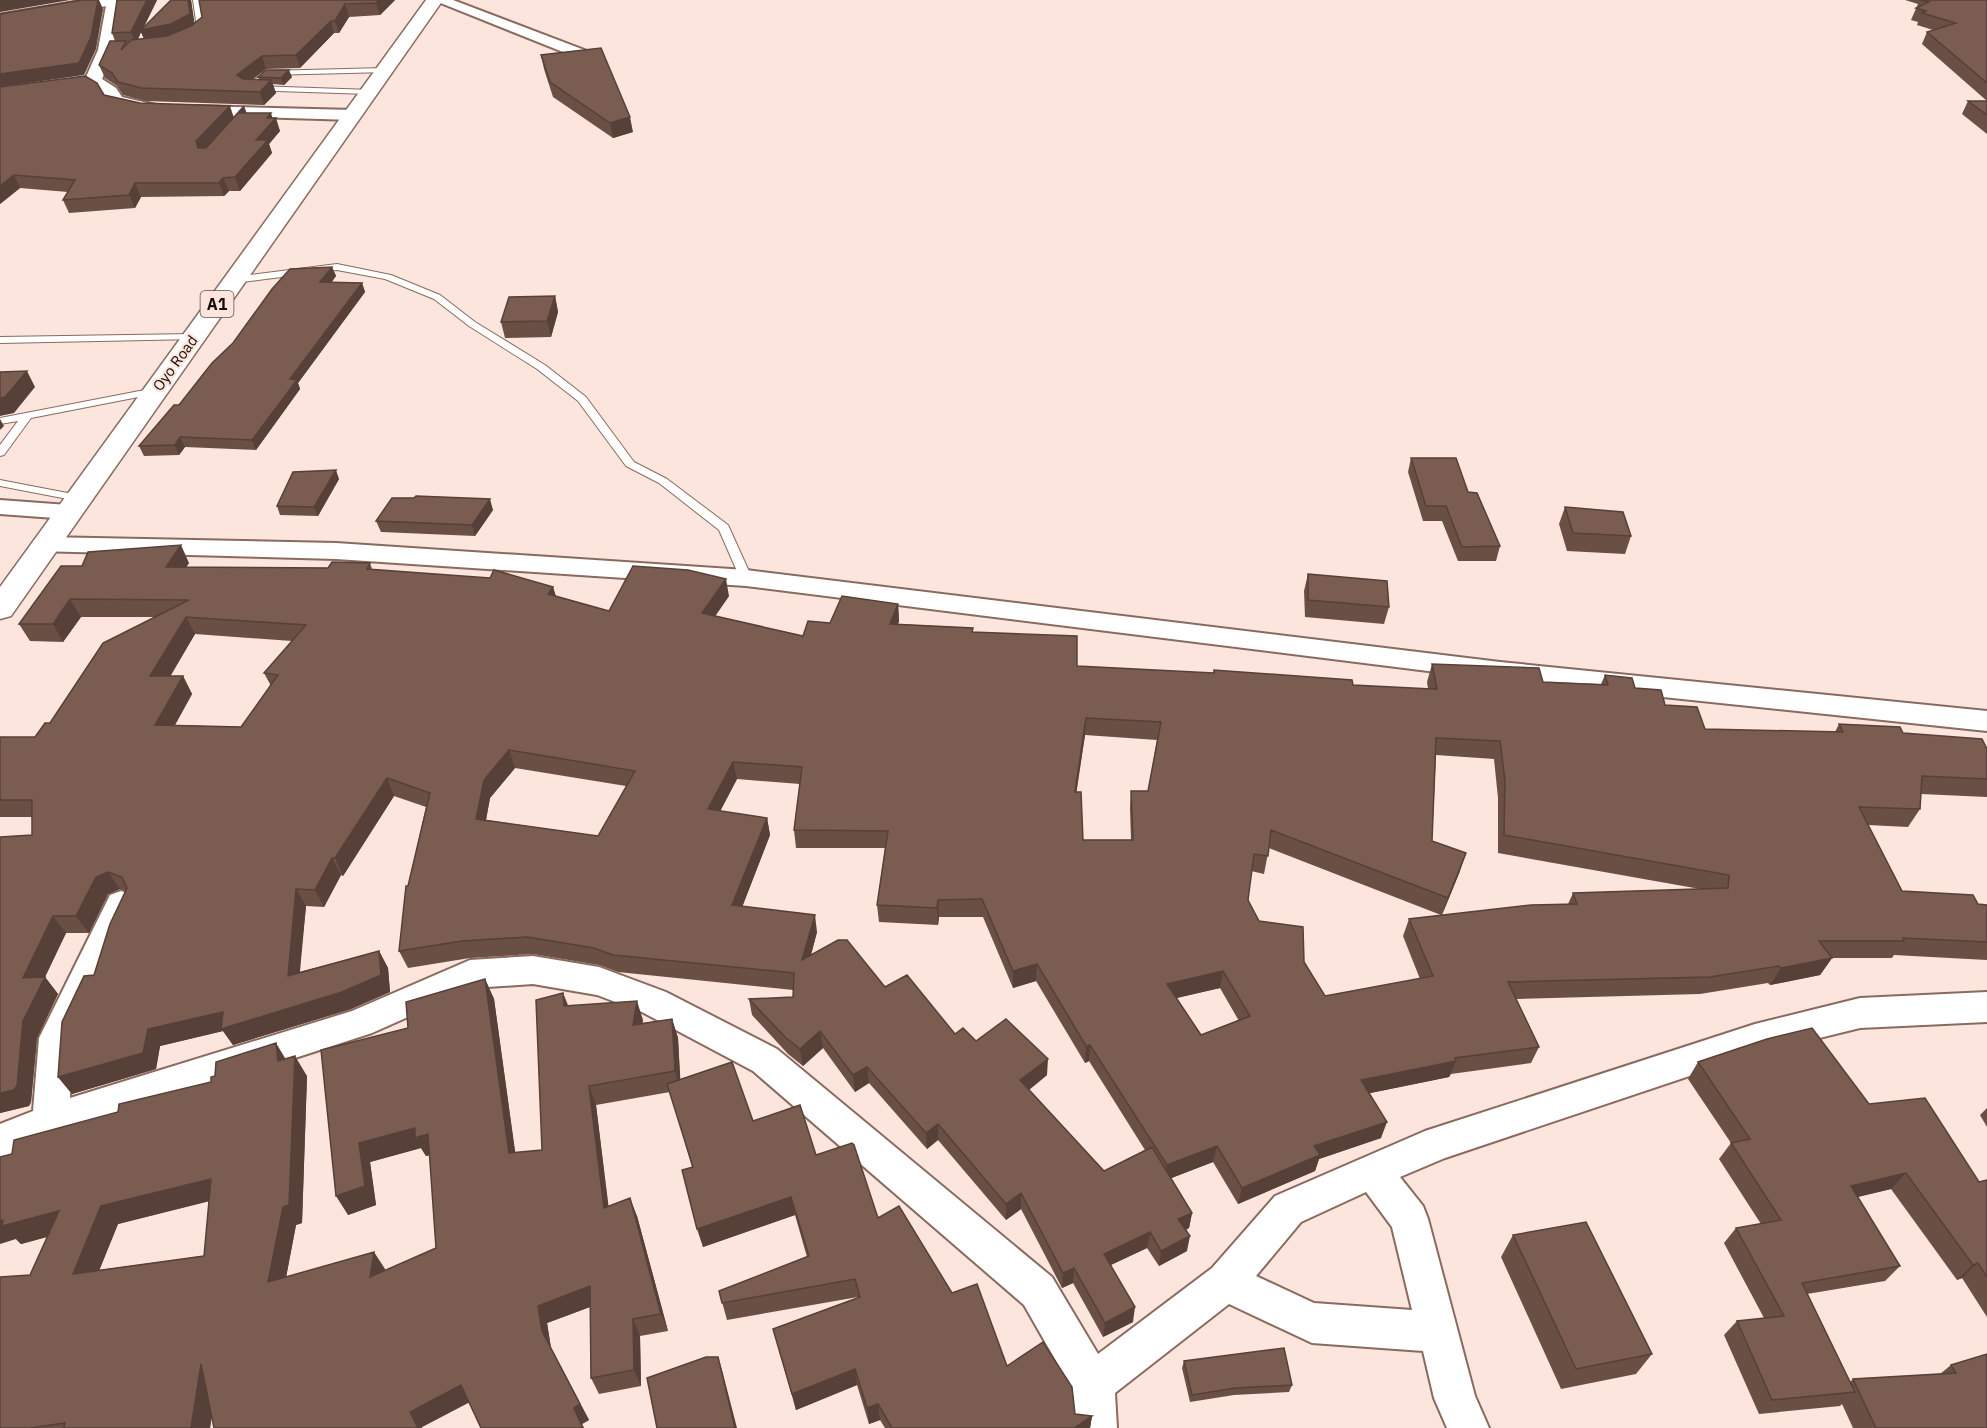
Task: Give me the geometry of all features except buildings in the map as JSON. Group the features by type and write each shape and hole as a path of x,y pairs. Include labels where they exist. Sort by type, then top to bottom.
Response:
{"main road":[{"path":"0,19 113,0"},
{"name":"Oyo Road","path":"0,609 435,0"}],"street":[{"path":"93,80 112,49 113,0"},
{"path":"440,0 589,57"},
{"path":"70,85 93,80 110,91 116,101 171,110 244,116 353,115"},
{"path":"0,507 73,505"},
{"path":"45,545 336,551 746,578 1500,671 1987,721"},
{"path":"50,1122 56,1038 121,904"},
{"path":"0,1141 50,1122 360,1023 470,974 533,970 599,981 654,1002 765,1060 1038,1291 1093,1384 1096,1428"},
{"path":"1093,1384 1226,1282 1288,1209 1438,1143 1755,1039 1860,1013 1987,1007"},
{"path":"1372,1171 1409,1219 1455,1398 1468,1428"},
{"path":"1226,1282 1312,1323 1437,1332"}],"lane":[{"path":"183,40 192,37 201,28 196,0"},
{"path":"326,92 344,70"},
{"path":"369,92 248,88 266,73 385,70"},
{"path":"290,90 307,71"},
{"path":"234,280 337,267 388,277 437,297 472,324 542,367 566,386 582,399 630,464 663,481 724,528 746,578"},
{"path":"0,340 193,338"},
{"path":"0,421 155,391"},
{"path":"0,453 28,416"},
{"path":"0,483 73,505"}]}
